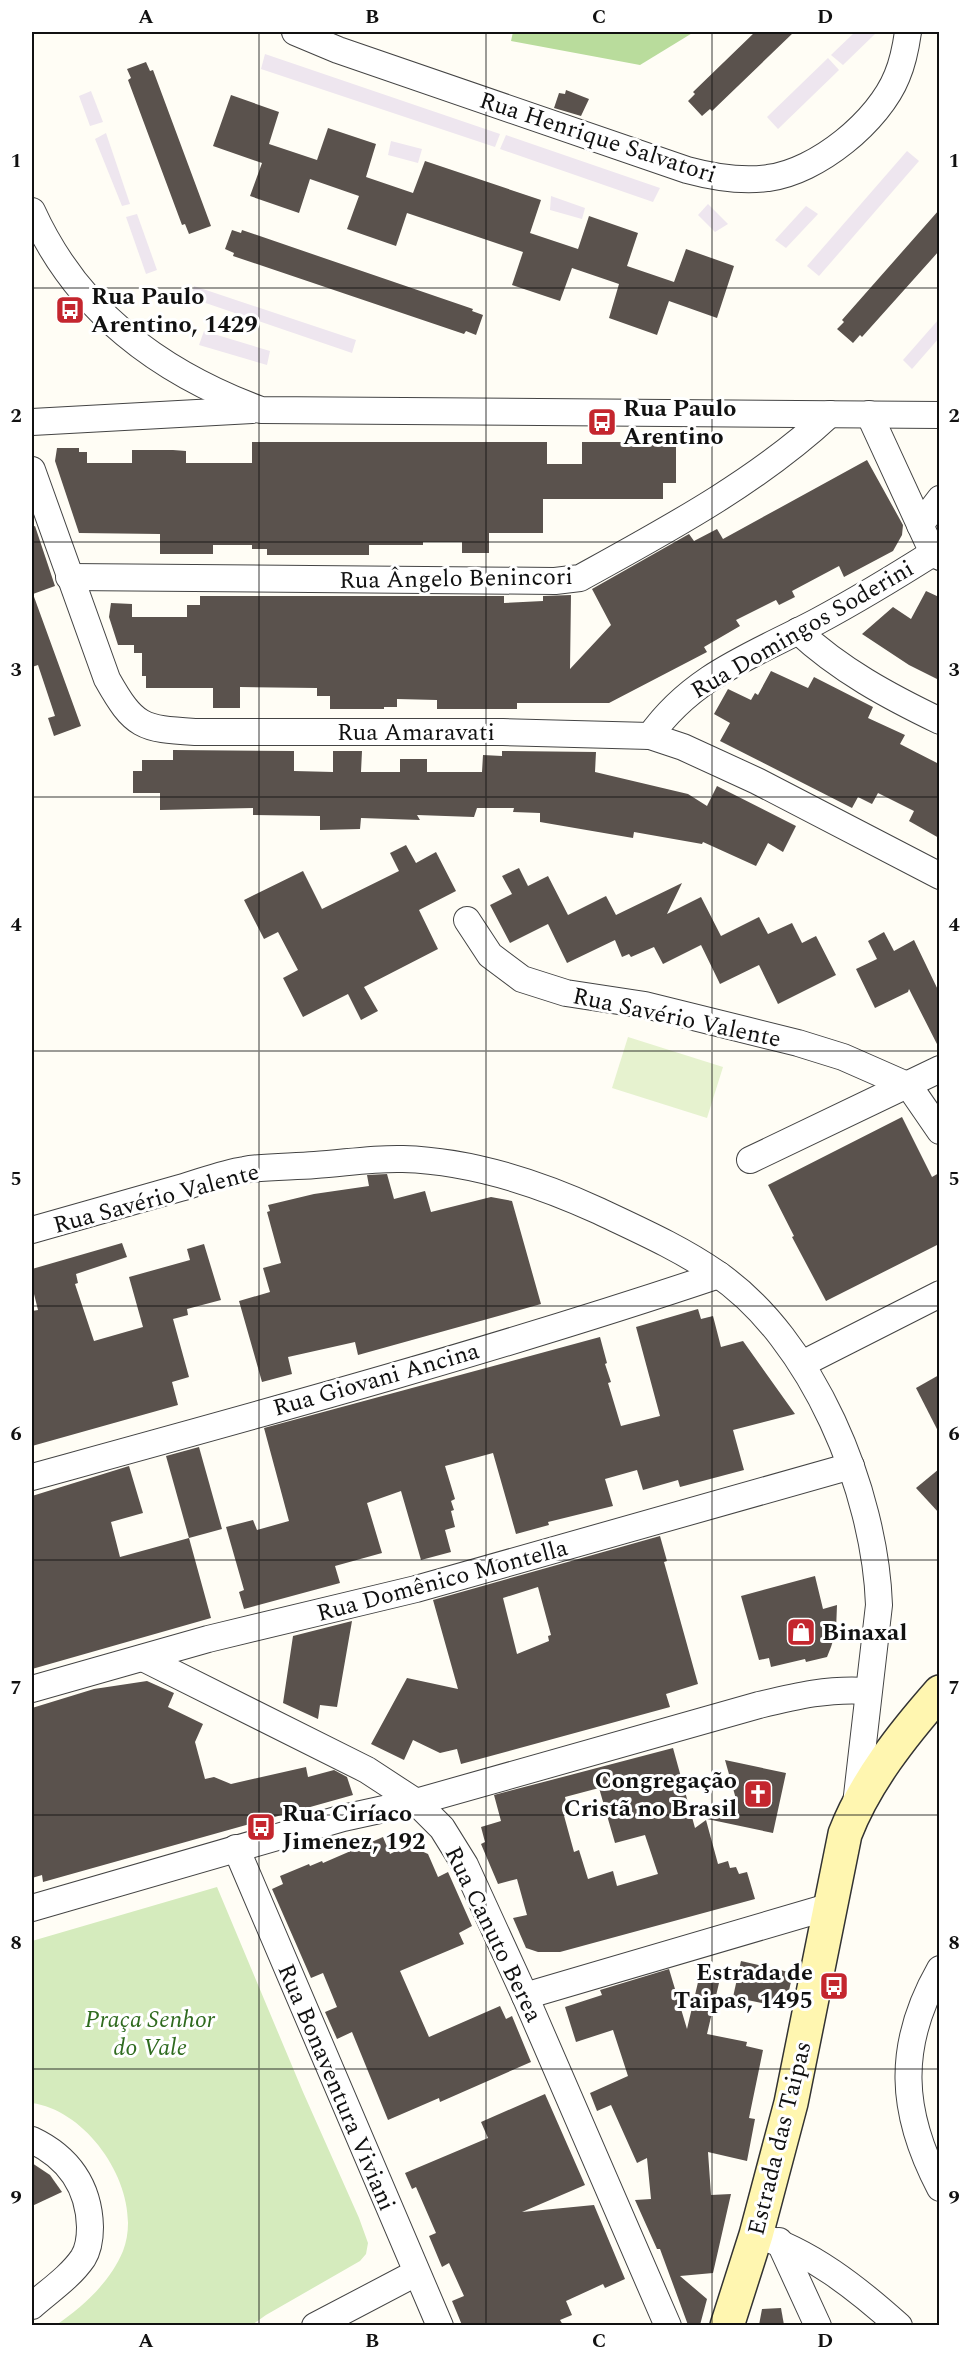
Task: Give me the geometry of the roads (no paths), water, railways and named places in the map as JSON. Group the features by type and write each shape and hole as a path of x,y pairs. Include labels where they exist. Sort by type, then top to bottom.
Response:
{"main road":[{"name":"Estrada das Taipas","path":"727,2325 767,2238 828,1907 842,1844 856,1807 893,1751 939,1692"}],"street":[{"name":"Rua Henrique Salvatori","path":"295,32 428,81 687,170 714,177 745,180 770,178 812,163 861,127 880,106 897,77 909,32"},
{"path":"32,211 45,240 80,291 133,341 168,366 216,393 261,410"},
{"path":"32,422 261,410 939,415"},
{"name":"Rua Ângelo Benincori","path":"69,577 571,580 610,561 725,494 795,446 830,414"},
{"path":"869,414 936,555"},
{"name":"Rua Amaravati","path":"32,470 107,679 122,706 138,722 155,730 582,733 650,736 683,747 757,781 939,876"},
{"path":"920,525 939,499"},
{"name":"Rua Domingos Soderini","path":"650,736 667,712 689,691 936,555"},
{"path":"798,631 840,666 873,687 939,721"},
{"name":"Rua Savério Valente","path":"467,920 490,955 505,969 531,983 566,993 645,1005 798,1043 876,1069 909,1086 939,1131"},
{"path":"750,1160 939,1070"},
{"name":"Rua Savério Valente","path":"32,1230 244,1170 366,1159 405,1159 486,1170 566,1196 647,1234 719,1275 778,1332 802,1364 836,1428 851,1466 872,1535 878,1575 877,1637 868,1691 856,1807"},
{"name":"Rua Giovani Ancina","path":"32,1477 308,1399 630,1304 719,1275"},
{"path":"802,1364 939,1294"},
{"name":"Rua Domênico Montella","path":"32,1689 207,1639 427,1586 851,1466"},
{"name":"Rua Canuto Berea","path":"143,1658 367,1770 416,1802 442,1828 465,1865 525,1996 668,2325"},
{"path":"32,1908 343,1818 416,1802 792,1697 845,1689 868,1691"},
{"name":"Rua Bonaventura Viviani","path":"236,1848 440,2325"},
{"path":"525,1996 828,1907"},
{"path":"939,1970 917,2020 912,2039 908,2076 912,2116 921,2152 939,2188"},
{"path":"32,2140 46,2147 76,2175 86,2193 90,2236 84,2257 63,2280 32,2306"},
{"path":"767,2238 818,2325"},
{"path":"767,2238 826,2269 899,2325"},
{"path":"315,2325 416,2273"}],"place":[{"name":"Rua Paulo Arentino, 1429","path":"70,310"},
{"name":"Rua Paulo Arentino","path":"602,422"},
{"name":"Binaxal","path":"801,1632"},
{"name":"Congregação Cristã no Brasil","path":"758,1794"},
{"name":"Rua Ciríaco Jimenez, 192","path":"261,1827"},
{"name":"Estrada de Taipas, 1495","path":"834,1986"}],"park label":[{"name":"Praça Senhor do Vale","path":"150,2033"}]}
